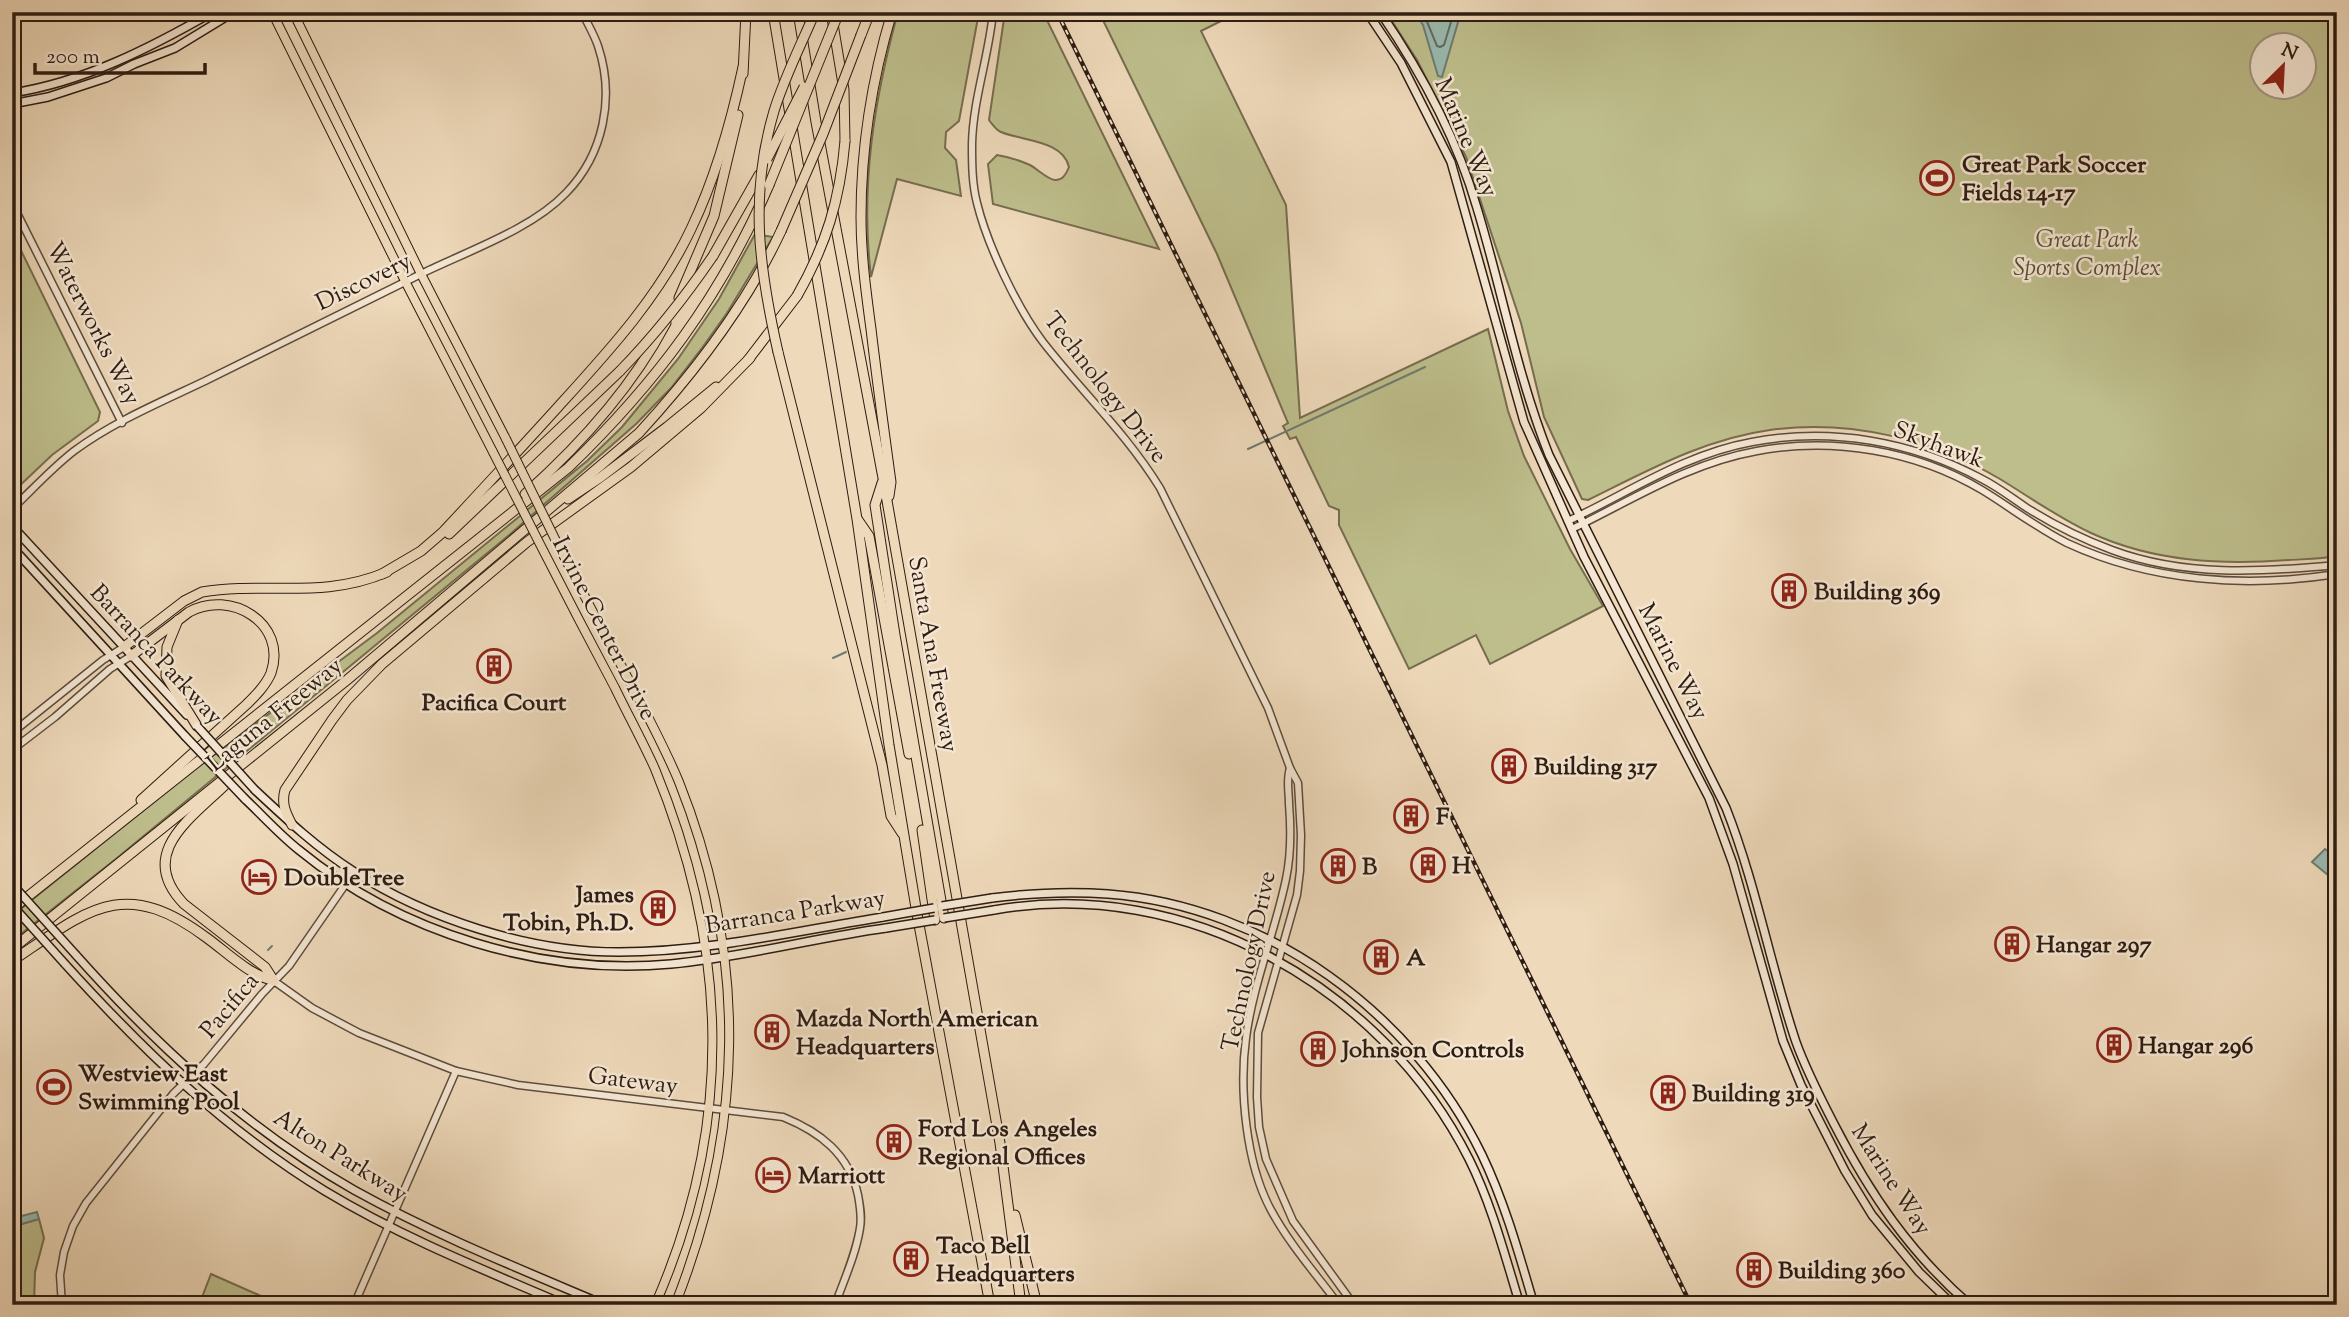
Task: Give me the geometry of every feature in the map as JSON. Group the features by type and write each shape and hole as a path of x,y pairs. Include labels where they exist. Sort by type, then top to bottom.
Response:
{"highway":[{"path":"458,554 568,456 603,415 652,349 684,288 714,216 735,131 746,12"},
{"path":"773,12 857,519 889,745 917,914 990,1305"},
{"name":"Santa Ana Freeway","path":"799,12 839,251 888,504 1000,1143 1020,1303"},
{"path":"815,12 787,74 767,138 758,214 760,254 765,292 780,360 879,753 891,816 905,838"},
{"path":"292,825 284,807 285,790 332,720 366,680 527,542 631,467 701,408 750,358 797,296 827,235 838,196 845,141 844,90 831,12"},
{"path":"458,554 568,468 637,398 678,347 712,297 744,239 769,185 839,12"},
{"path":"557,504 639,433 676,393 721,335 751,288 781,231 870,12"},
{"path":"888,504 891,482 865,283 861,220 862,172 868,119 877,66 892,12"},
{"path":"124,646 184,601 202,592 329,588 357,583 417,559 444,539 620,371 675,309 713,256 820,58"},
{"path":"382,574 421,551 443,532 629,328 662,280 690,232 706,197 726,139 743,67"},
{"path":"557,504 578,494 601,477 667,427 750,358"},
{"path":"883,478 876,505 921,809"},
{"name":"Laguna Freeway","path":"12,949 265,747 557,504"},
{"path":"857,519 869,536 940,919"},
{"name":"Laguna Freeway","path":"12,907 231,737 458,554"},
{"path":"88,848 247,704 271,673 273,654 271,640 262,624 238,608 215,603 198,607 179,618 131,656"},
{"path":"179,618 167,647 166,676 197,726"},
{"path":"265,747 175,834 168,846 165,864 167,878 177,897 265,967 274,981"},
{"path":"12,961 85,914 110,905 141,905 173,915 257,976 274,981"},
{"path":"1000,1143 1037,1305"}],"main road":[{"path":"12,93 39,89 102,68 213,12"},
{"path":"12,104 48,97 106,78 175,48 234,12"},
{"name":"Irvine Center Drive","path":"272,12 406,283 654,768 687,862 709,958 713,1034 710,1108 690,1212 670,1272 655,1305"},
{"name":"Irvine Center Drive","path":"293,12 421,274 665,750 679,783 708,872 723,943 731,1026 726,1110 702,1228 675,1305"},
{"name":"Marine Way","path":"1367,12 1401,63 1451,162 1517,405 1568,521 1709,798 1733,864 1792,1063 1845,1171 1872,1215 1903,1254 1953,1305"},
{"name":"Marine Way","path":"1380,12 1419,73 1454,143 1477,207 1539,430 1726,808 1746,864 1805,1065 1847,1149 1896,1227 1926,1263 1970,1305"},
{"name":"Barranca Parkway","path":"12,526 255,790 292,825 354,872 422,907 462,923 561,947 618,952 668,950 992,898 1061,892 1110,894 1201,912 1282,947 1314,966 1361,1001 1393,1030 1434,1077 1463,1121 1495,1185 1534,1305"},
{"name":"Barranca Parkway","path":"12,547 186,736 299,850 345,883 378,902 460,938 510,952 559,960 617,966 668,964 1028,904 1051,903 1110,906 1166,916 1207,928 1267,955 1315,984 1360,1018 1394,1051 1425,1088 1469,1159 1490,1212 1520,1305"},
{"name":"Alton Parkway","path":"12,884 130,1015 237,1111 296,1153 394,1211 456,1241 605,1305"},
{"name":"Alton Parkway","path":"12,907 133,1037 182,1084 222,1119 274,1157 324,1190 388,1226 566,1305"},
{"path":"1764,974 1776,972"}],"street":[{"name":"Discovery","path":"12,509 75,451 122,423 492,241 539,215 566,194 591,160 605,112 606,79 597,43 582,12"},
{"name":"Technology Drive","path":"993,12 972,141 974,190 982,219 1021,309 1042,340 1140,455 1160,488 1268,708 1298,783 1301,846 1297,895 1257,1045 1257,1097 1262,1147 1293,1221 1354,1305"},
{"name":"Waterworks Way","path":"12,203 122,423"},
{"name":"Skyhawk","path":"1572,529 1582,519 1663,472 1714,451 1780,438 1837,436 1896,446 1952,464 1985,480 2071,533 2138,559 2171,566 2218,570 2337,565"},
{"name":"Skyhawk","path":"1568,521 1582,519 1719,460 1780,447 1830,446 1885,453 1937,468 1980,489 2067,543 2150,571 2193,579 2221,580 2337,574"},
{"path":"12,733 124,646"},
{"path":"12,750 131,656"},
{"name":"Technology Drive","path":"1290,768 1286,781 1289,802 1288,869 1246,1038 1245,1123 1255,1170 1270,1208 1289,1240 1339,1305"},
{"name":"Pacifica","path":"62,1305 62,1265 74,1223 95,1192 182,1084 194,1074 289,966 354,872"},
{"name":"Gateway","path":"274,981 312,1008 359,1033 456,1071 518,1085 783,1117 803,1125 825,1139 847,1166 857,1192 861,1222 835,1305"},
{"path":"354,1305 456,1071"}],"green space":[{"path":"898,12 979,12 959,121 946,132 945,148 956,160 961,196 897,179 871,277 867,210 871,143 882,78"},
{"path":"1005,12 1043,12 1159,249 993,204 988,164 997,155 1026,163 1056,180 1065,175 1069,167 1059,151 1001,132 989,120"},
{"path":"1099,12 1239,12 1201,31 1286,205 1300,418 1488,329 1508,411 1524,456 1570,549 1603,606 1490,664 1476,635 1409,669 1339,525 1339,510 1329,506 1296,437 1290,439 1283,426 1288,423 1217,254"},
{"name":"Great Park Sports Complex","path":"1386,12 2337,12 2337,556 2239,562 2188,559 2139,550 2079,527 2000,479 1946,453 1889,435 1830,427 1800,427 1746,434 1699,448 1588,500 1582,499 1544,417 1521,323 1466,157 1417,60"},
{"path":"12,232 100,412 98,421 52,455 12,493"},
{"path":"755,234 773,237 727,313 702,348 671,388 636,424 508,536 117,858 12,941 12,916 191,772 377,633 587,461 622,427 678,359 719,299"},
{"path":"39,1219 44,1238 35,1272 34,1305 12,1305 12,1290 21,1259 18,1225"},
{"path":"211,1274 270,1300 271,1305 199,1305"}],"water":[{"path":"1415,12 1461,12 1442,77 1438,76 1423,25"},
{"path":"2325,849 2337,858 2328,875 2312,862"},
{"path":"37,1212 39,1219 18,1225 21,1259 12,1290 12,1213 18,1217"}],"waterway":[{"path":"1248,449 1425,367"},
{"path":"919,614 930,610"},
{"path":"833,658 846,652"},
{"path":"268,950 272,946"}],"railway":[{"path":"1057,12 1691,1305"}],"place":[{"name":"Great Park Soccer Fields 14-17","path":"1937,178"},
{"name":"Building 369","path":"1789,591"},
{"name":"Pacifica Court","path":"494,666"},
{"name":"Building 317","path":"1509,766"},
{"name":"F","path":"1411,816"},
{"name":"H","path":"1428,865"},
{"name":"B","path":"1338,866"},
{"name":"DoubleTree","path":"259,877"},
{"name":"James Tobin, Ph.D.","path":"658,908"},
{"name":"Hangar 297","path":"2012,944"},
{"name":"A","path":"1381,957"},
{"name":"Mazda North American Headquarters","path":"772,1032"},
{"name":"Hangar 296","path":"2114,1045"},
{"name":"Johnson Controls","path":"1318,1049"},
{"name":"Westview East Swimming Pool","path":"54,1087"},
{"name":"Building 319","path":"1668,1093"},
{"name":"Ford Los Angeles Regional Offices","path":"894,1142"},
{"name":"Marriott","path":"773,1175"},
{"name":"Taco Bell Headquarters","path":"911,1259"},
{"name":"Building 360","path":"1754,1270"}]}
